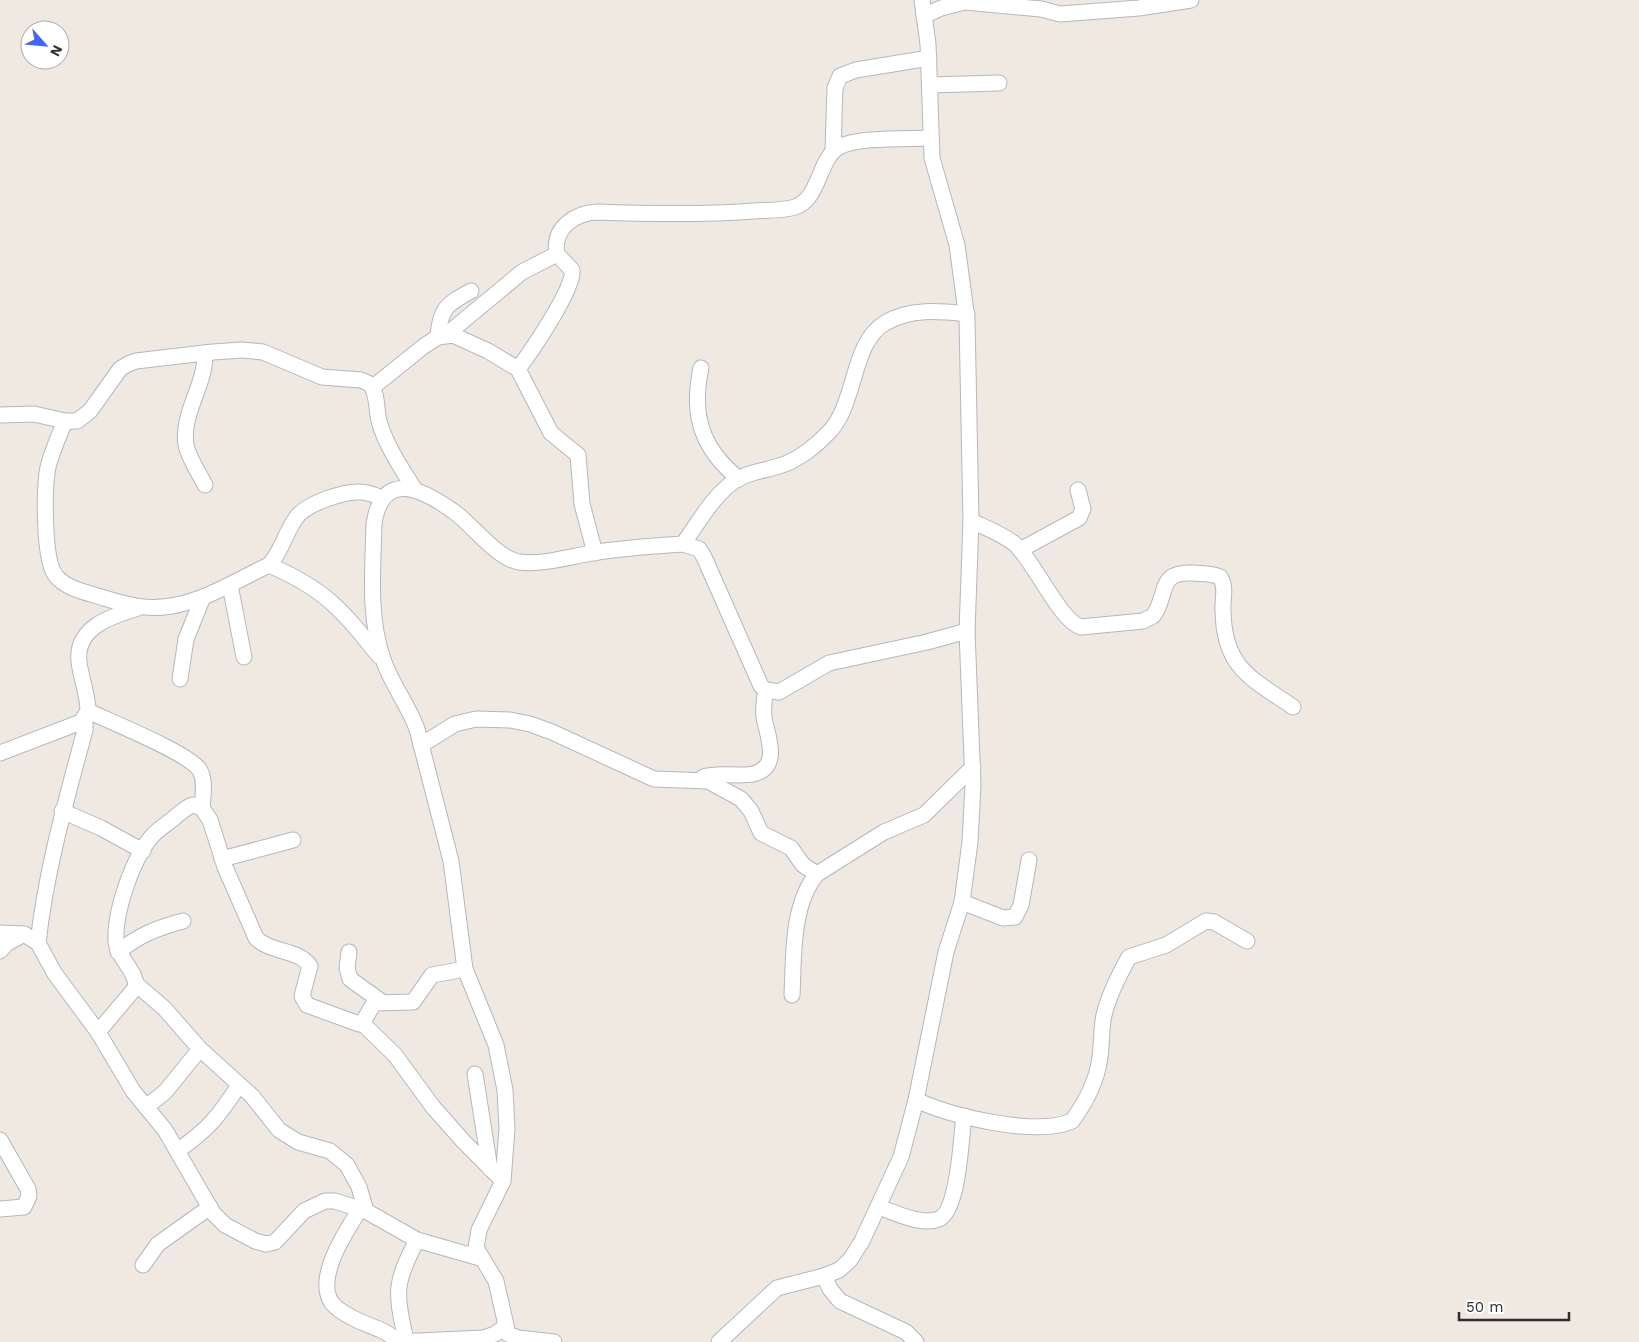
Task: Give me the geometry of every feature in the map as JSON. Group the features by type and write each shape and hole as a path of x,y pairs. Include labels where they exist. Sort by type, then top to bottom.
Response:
{"street":[{"path":"719,1342 777,1288 824,1276 838,1270 850,1260 879,1207 901,1158 916,1100 946,952 962,902 970,842 973,767 967,631 971,521 967,314 958,252 940,188 930,138 929,58 922,0"},
{"path":"924,16 940,8 965,2 1041,9 1060,14 1139,8 1190,0"},
{"path":"518,369 544,330 573,275 568,265 557,254 557,241 563,229 572,218 585,213 716,213 794,207 806,199 833,151 835,88 840,76 856,70 929,58"},
{"path":"930,85 999,83"},
{"path":"833,151 850,143 930,138"},
{"path":"373,388 424,346 442,336 522,272 557,254"},
{"path":"442,336 439,323 444,308 471,290"},
{"path":"683,544 708,508 726,488 739,478 782,466 806,452 830,432 846,405 870,337 886,323 919,312 967,314"},
{"path":"442,336 461,338 518,369 551,433 576,453 579,459 582,504 595,553"},
{"path":"0,414 44,414 65,421 77,421 90,411 120,369 136,361 242,350 263,352 317,375 337,379 361,380 373,388 379,421 387,441 414,490"},
{"path":"204,485 189,454 186,434 190,411 201,383 205,353"},
{"path":"701,368 696,399 702,429 720,461 739,478"},
{"path":"65,421 52,455 45,484 49,562 54,574 60,581 80,590 140,608"},
{"path":"383,661 374,615 373,550 376,511 382,498 390,490 401,488 414,490 453,511 511,559 538,562 595,553 683,544 699,550 704,557 756,676 766,690 764,717 771,753 764,768 751,774 708,776 699,780"},
{"path":"1020,550 1079,518 1083,510 1078,490"},
{"path":"38,943 43,897 62,811 85,730 87,714 79,660 83,640 97,624 109,616 140,608 170,606 203,597 269,565 276,558 295,519 306,508 357,492 367,492 382,498"},
{"path":"971,521 1005,538 1020,550 1070,619 1081,627 1143,620 1153,616 1167,580 1176,574 1214,575 1220,577 1224,586 1224,626 1229,649 1235,662 1255,681 1293,707"},
{"path":"269,565 301,580 335,604 383,661 412,714 451,861 466,970 496,1045 500,1065 507,1129 503,1180 476,1240 476,1248 480,1258 496,1281 507,1334"},
{"path":"230,585 244,658"},
{"path":"180,680 186,638 203,597"},
{"path":"766,690 779,692 829,663 927,642 967,631"},
{"path":"0,753 25,742 72,727 87,714"},
{"path":"87,714 191,762 202,776 202,808 210,820 222,860 256,938 266,946 289,953 308,963 309,972 304,987 304,1002 313,1008 356,1023 362,1023 395,1055 434,1107 490,1169 503,1180"},
{"path":"421,745 455,724 476,719 510,720 530,724 552,732 654,779 676,781 699,780 717,785 741,799 751,811 761,832 791,848 803,865 817,874"},
{"path":"792,995 796,926 808,890 817,874 884,832 924,815 973,767"},
{"path":"202,808 189,806 160,828 142,851 118,911 116,925 118,952 136,984 164,1008 200,1049 252,1096 280,1130 290,1138 330,1151 347,1165 359,1187 363,1210 331,1262 327,1292 332,1303 342,1312 389,1333 400,1342 483,1338 495,1334 507,1334 518,1338 554,1342"},
{"path":"62,811 101,828 142,851"},
{"path":"222,860 293,840"},
{"path":"962,902 1003,918 1015,917 1021,905 1029,860"},
{"path":"118,952 134,938 149,931 183,921"},
{"path":"916,1100 964,1116 1010,1124 1050,1127 1072,1121 1088,1095 1095,1078 1100,1058 1104,1016 1112,991 1129,957 1166,945 1206,921 1214,922 1247,941"},
{"path":"0,933 24,934 38,943 55,974 98,1032 114,1062 165,1130 210,1207 225,1225 239,1235 266,1244 278,1240 304,1211 315,1204 335,1201 363,1210 417,1240 480,1258"},
{"path":"0,951 6,944 24,934"},
{"path":"349,952 347,975 355,984 382,1002"},
{"path":"362,1023 374,1004 382,1002 414,1002 432,975 466,970"},
{"path":"98,1032 133,992 136,984"},
{"path":"146,1107 165,1092 200,1049"},
{"path":"475,1074 490,1169"},
{"path":"177,1151 206,1130 239,1085"},
{"path":"879,1207 918,1220 939,1218 946,1213 952,1202 964,1116"},
{"path":"0,1140 28,1189 29,1196 24,1207 0,1210"},
{"path":"143,1265 158,1244 210,1207"},
{"path":"400,1342 398,1283 417,1240"},
{"path":"824,1276 830,1289 840,1301 906,1332 916,1342"}]}
